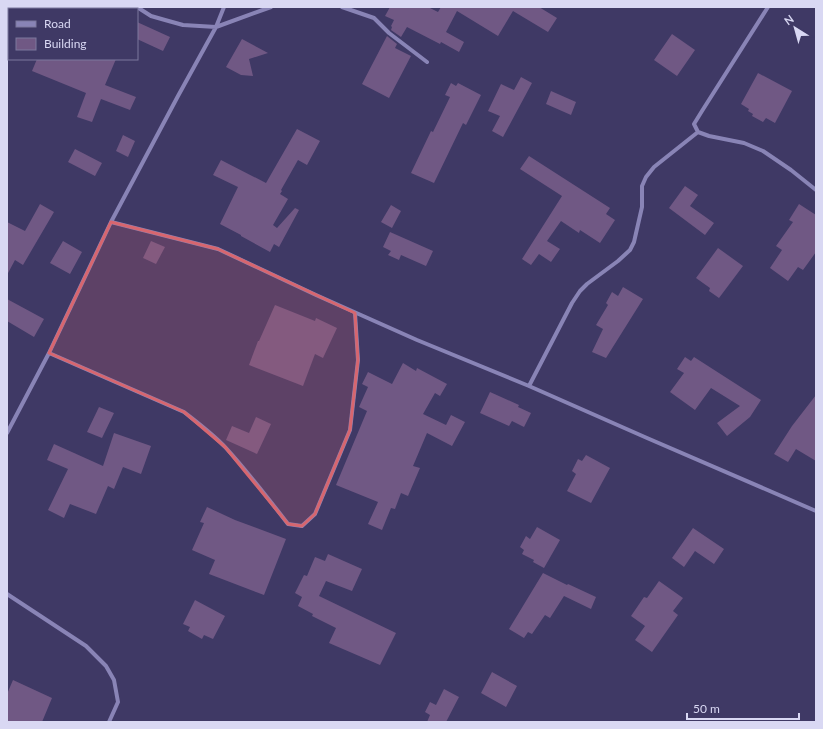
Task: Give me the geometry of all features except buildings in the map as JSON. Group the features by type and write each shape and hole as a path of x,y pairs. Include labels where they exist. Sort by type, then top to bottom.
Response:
{"street":[{"path":"137,7 151,16 171,22 216,27 271,7"},
{"path":"7,433 49,353 111,222 216,27 224,7"},
{"path":"342,7 374,18 389,33 427,62"},
{"path":"768,7 694,124 698,132 709,136 744,143 763,151 791,170 816,190"},
{"path":"529,386 572,303 580,291 630,250 634,242 642,207 642,186 646,178 654,167 698,132"},
{"path":"111,222 218,249 417,340 529,386 816,511"},
{"path":"49,353 184,412 225,447 263,491 288,524 302,526 315,514 350,430 358,360 355,312"},
{"path":"7,594 86,646 106,666 114,680 118,702 110,722"}],"highlighted area":[{"path":"111,222 218,249 355,313 358,360 350,430 315,514 302,526 288,524 225,447 184,412 49,353"}]}
